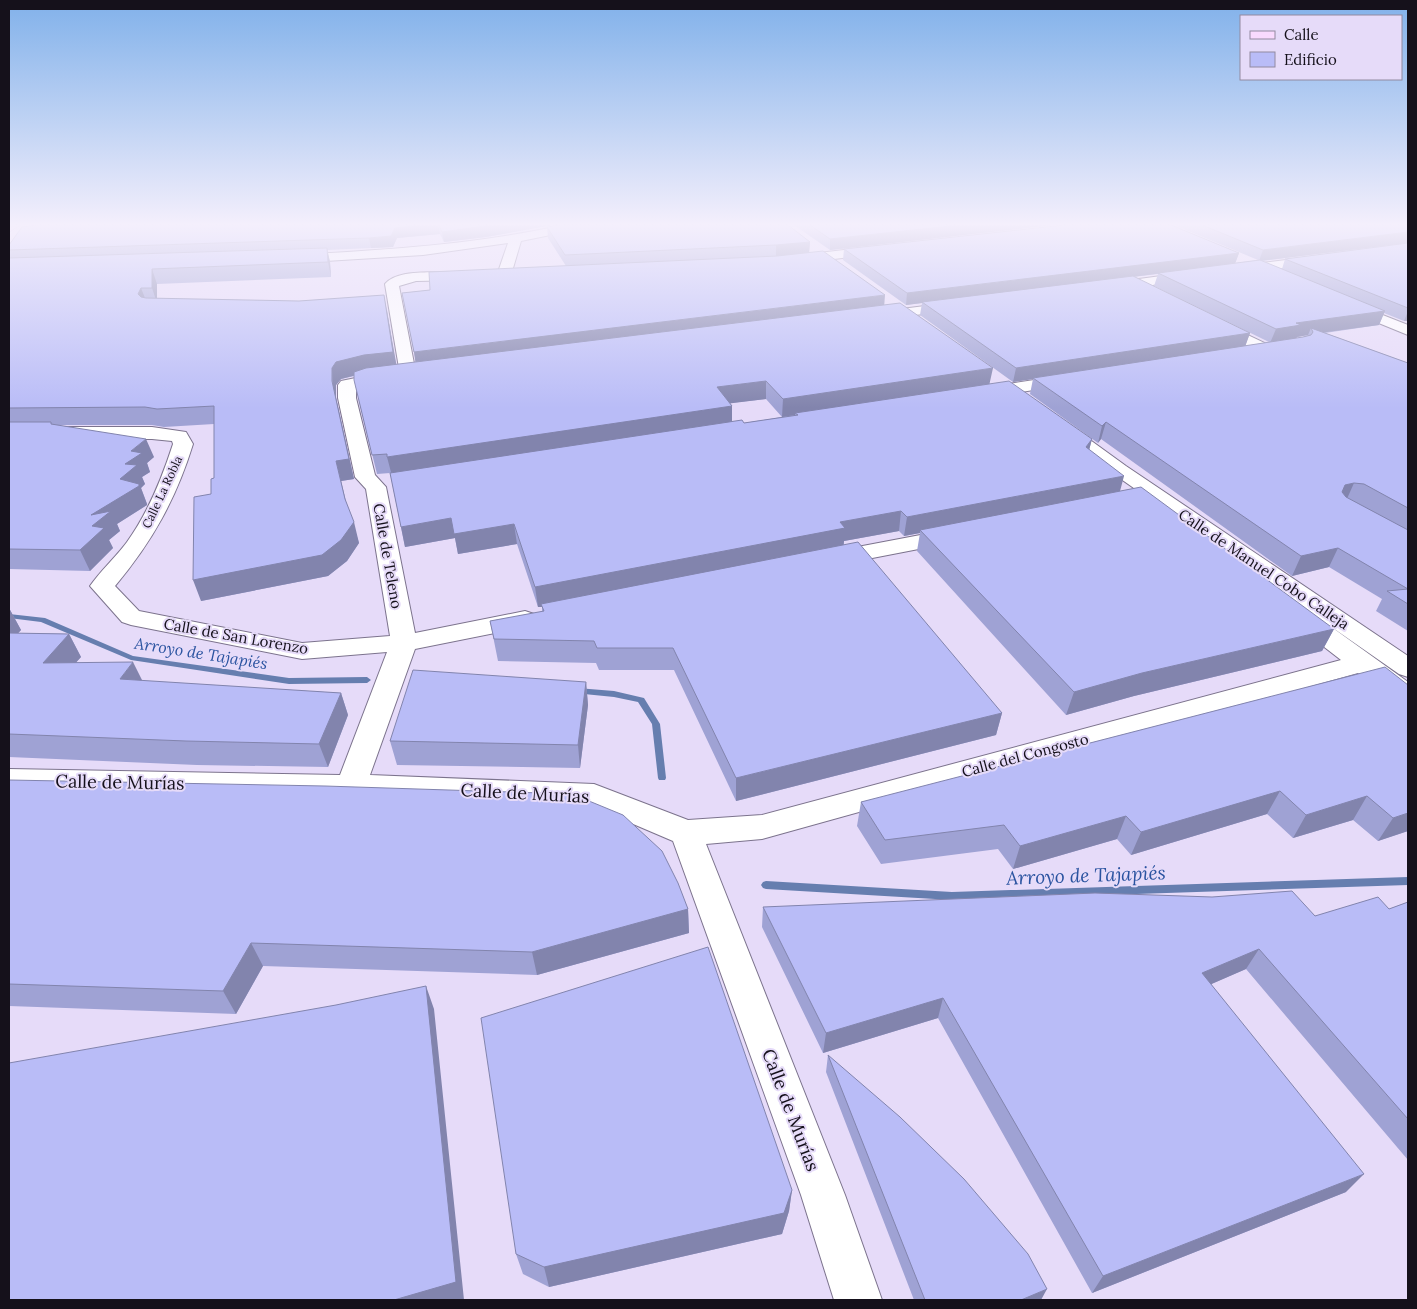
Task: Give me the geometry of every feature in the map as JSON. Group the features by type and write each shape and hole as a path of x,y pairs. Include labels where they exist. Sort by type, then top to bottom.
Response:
{"street":[{"path":"376,304 395,303 392,286"},
{"path":"1094,288 1109,286"},
{"path":"1139,286 1160,297"},
{"path":"884,299 923,327"},
{"path":"1337,301 1408,330"},
{"name":"Calle de Teleno","path":"395,303 415,373 368,379 347,385 347,398 365,478 384,486 404,643"},
{"path":"867,318 966,305"},
{"path":"1205,319 1274,349 1238,354"},
{"path":"962,396 1000,383 1086,377"},
{"path":"1000,383 1024,401"},
{"name":"Calle de Manuel Cobo Calleja","path":"1048,419 1119,470 1408,668"},
{"name":"Calle La Robla","path":"9,433 152,433 180,436 183,444 178,461 157,507 136,545 102,586"},
{"name":"Calle de Manuel Cobo Calleja","path":"1119,470 1149,497 1362,663 1408,695"},
{"path":"1123,502 1149,497"},
{"path":"812,563 977,531"},
{"name":"Calle de San Lorenzo","path":"102,586 132,616 302,651 404,643 550,614"},
{"path":"351,786 404,643"},
{"name":"Calle del Congosto","path":"686,833 762,827 1362,663"},
{"name":"Calle de Murías","path":"9,780 351,786 594,795 686,833 726,944 823,1194 858,1300"}],"building":[{"path":"9,286 152,286 152,288 141,288 138,294 146,298 299,301 384,295 393,352 364,355 336,362 332,368 332,381 349,459 336,461 345,499 354,522 341,540 322,555 193,580 194,497 211,494 211,479 214,478 214,406 157,409 145,407 9,408"},
{"path":"430,286 872,286 885,295 414,352 402,293 430,290"},
{"path":"897,286 964,286 907,293"},
{"path":"1051,286 1154,286 1250,333 1016,368 922,302"},
{"path":"1186,286 1324,286 1385,311 1296,323 1301,325 1276,329"},
{"path":"1353,286 1408,286 1408,308"},
{"path":"900,303 993,368 783,399 766,381 717,387 732,406 387,457 387,454 372,455 354,380 354,372 366,368"},
{"path":"1311,328 1408,363 1408,508 1364,484 1354,483 1345,485 1342,492 1346,497 1408,530 1408,589 1338,548 1301,556 1106,422 1102,426 1033,378 1303,337 1311,335 1313,332"},
{"path":"1009,381 1092,439 1086,447 1124,476 907,517 901,511 840,522 845,528 535,587 514,524 454,534 451,518 401,527 390,473 742,420 744,423 798,415 795,413"},
{"path":"9,422 51,422 51,424 146,439 131,451 142,453 125,464 137,465 120,479 139,484 139,486 91,515 111,511 92,526 104,528 80,550 9,549"},
{"path":"1141,487 1334,629 1142,673 1074,692 920,530"},
{"path":"858,542 1002,713 736,778 673,648 597,648 594,641 494,639 490,621 544,611 541,604"},
{"path":"1408,589 1408,604 1387,591"},
{"path":"9,633 69,634 43,663 133,662 120,679 341,693 319,744 9,734"},
{"path":"1385,667 1408,685 1408,813 1393,818 1367,796 1306,815 1280,791 1141,832 1126,816 1020,846 1004,825 885,840 861,802"},
{"path":"413,670 586,682 578,745 390,741"},
{"path":"9,780 325,786 572,794 623,815 662,851 678,883 688,909 532,952 251,943 223,991 9,984"},
{"path":"1292,891 1315,916 1378,897 1389,909 1408,902 1408,1119 1259,949 1202,973 1364,1174 1103,1276 943,998 826,1033 763,907 1095,893 1212,897"},
{"path":"708,947 792,1190 784,1213 544,1267 516,1254 481,1018"},
{"path":"426,986 456,1282 394,1300 9,1300 9,1063 336,1005"},
{"path":"828,1055 900,1117 964,1179 1028,1254 1047,1289 1021,1300 925,1300"}],"waterway":[{"name":"Arroyo de Tajapiés","path":"9,616 42,620 131,658 289,681 367,680"},
{"name":"Arroyo de Tajapiés","path":"577,691 614,694 641,700 656,724 662,778"},
{"name":"Arroyo de Tajapiés","path":"766,885 952,896 1408,881"}]}
